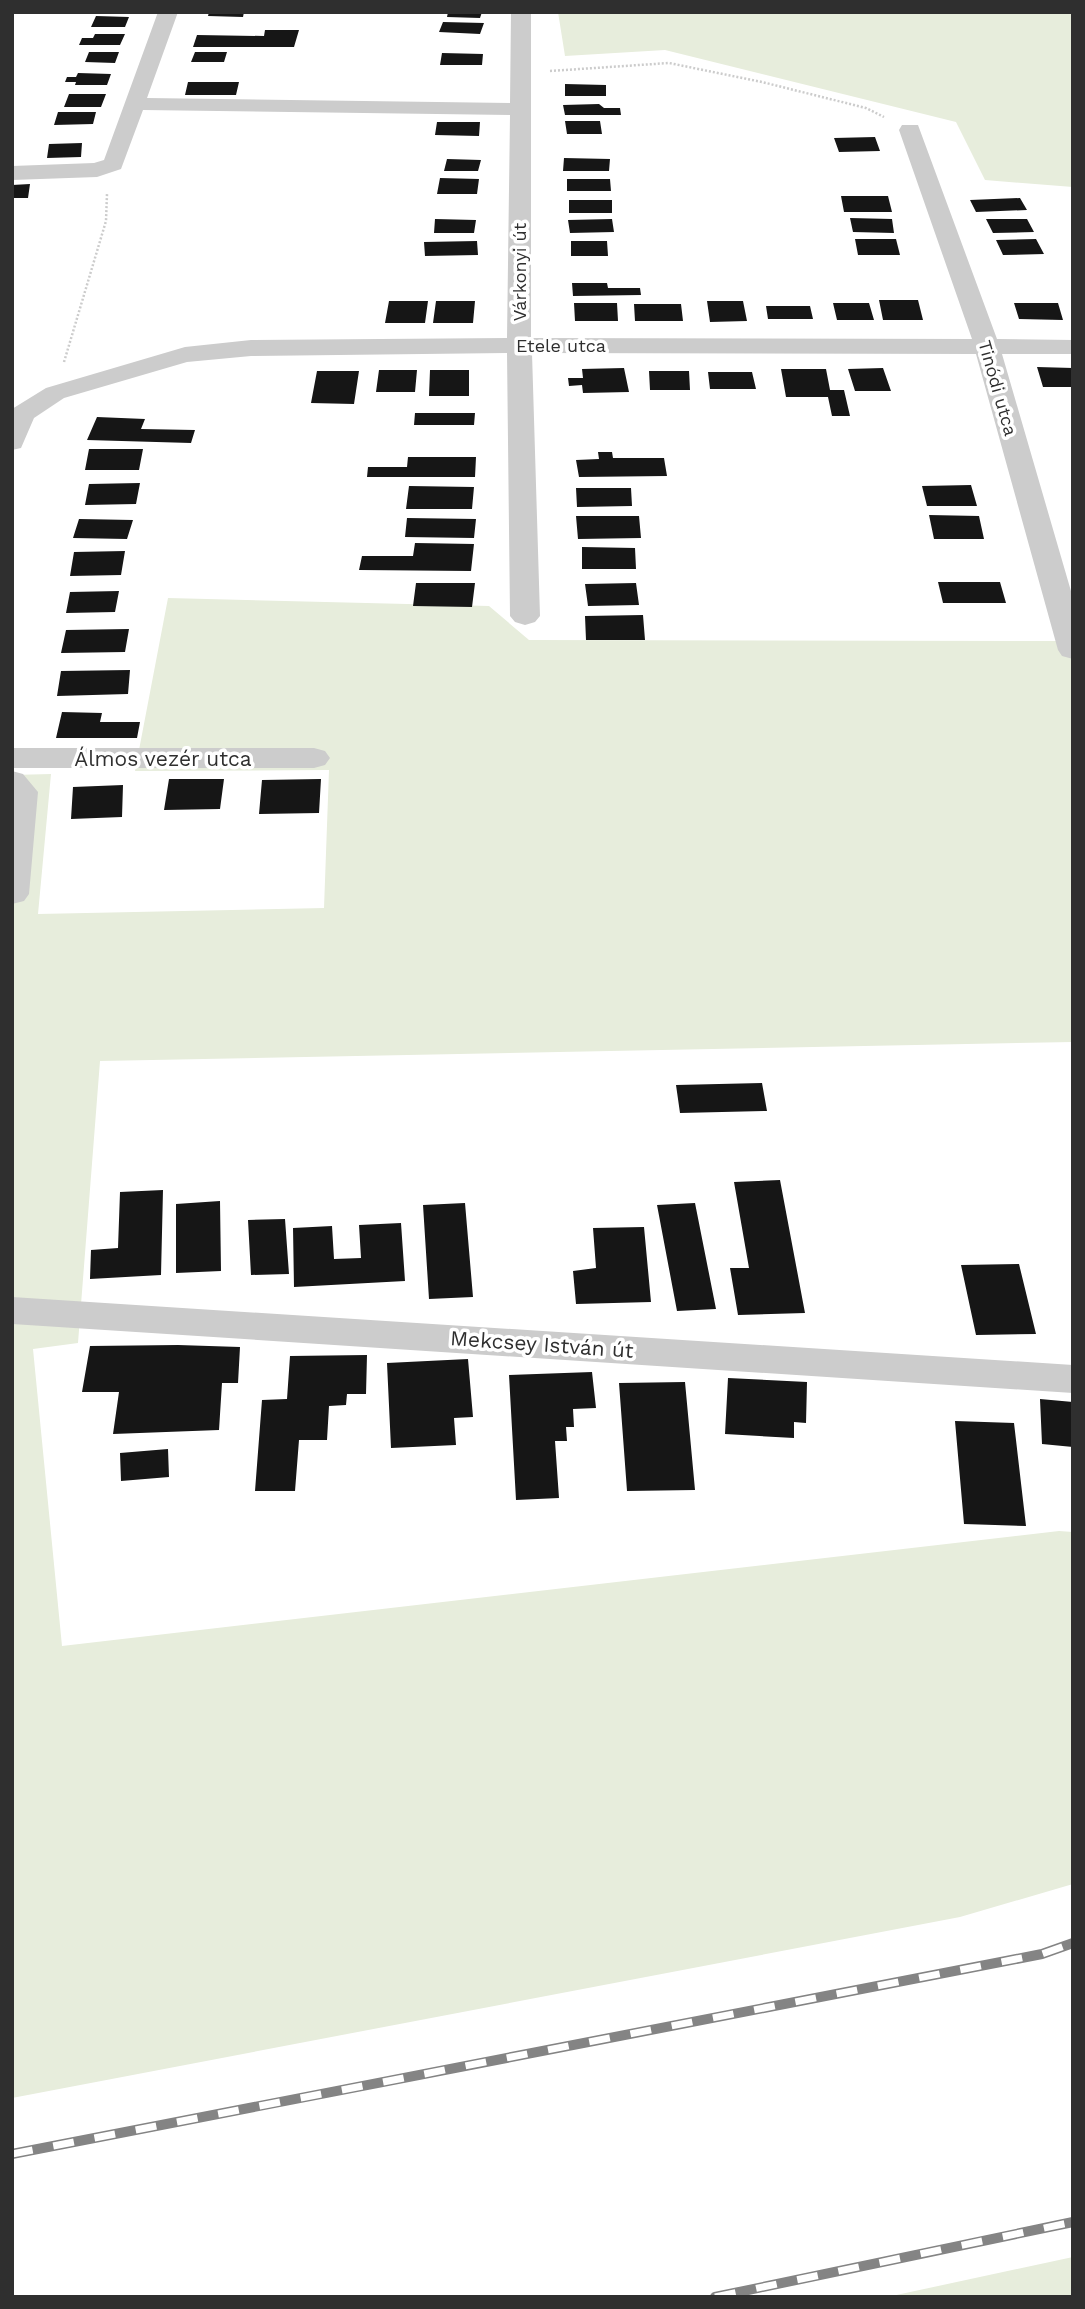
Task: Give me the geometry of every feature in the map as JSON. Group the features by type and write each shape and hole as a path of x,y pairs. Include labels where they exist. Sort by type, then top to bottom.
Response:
{"street":[{"path":"12,173 102,176 114,162 168,12"},
{"name":"Várkonyi út","path":"521,12 518,109 519,345 525,616"},
{"path":"136,104 518,109"},
{"name":"Tinódi utca","path":"910,130 987,347 1073,650"},
{"name":"Etele utca","path":"12,442 22,414 55,393 185,355 251,348 519,345 1073,347"},
{"name":"Álmos vezér utca","path":"12,758 314,758"},
{"path":"12,781 22,792 12,894"},
{"name":"Mekcsey István út","path":"12,1310 1073,1379"}],"path":[{"path":"521,73 669,63 866,108 910,130"},
{"path":"55,393 106,221 102,176"}],"green space":[{"path":"558,12 1073,12 1073,187 985,180 956,122 665,50 565,56"},
{"path":"168,598 489,606 529,640 1073,641 1073,1042 100,1061 78,1343 33,1349 62,1646 1059,1531 1073,1532 1073,1884 960,1917 12,2098 12,775 51,774 38,914 324,908 329,770 135,771"},
{"path":"1073,2257 1073,2297 887,2297"}],"building":[{"path":"209,12 244,12 243,17 208,16"},
{"path":"448,12 482,12 480,18 447,17"},
{"path":"96,16 129,17 125,27 91,27"},
{"path":"443,22 484,23 480,34 439,32"},
{"path":"265,30 299,30 294,47 193,47 197,35 264,36"},
{"path":"95,34 125,34 120,45 79,45 82,38 93,38"},
{"path":"89,52 119,52 115,63 85,62"},
{"path":"195,52 227,52 224,62 191,62"},
{"path":"442,53 483,54 482,65 440,65"},
{"path":"78,73 111,74 107,85 75,85 76,82 65,82 67,77 76,77"},
{"path":"188,82 239,82 236,95 185,95"},
{"path":"565,84 606,85 606,96 565,96"},
{"path":"69,94 106,94 101,107 64,107"},
{"path":"599,104 604,108 620,108 621,115 565,115 563,105"},
{"path":"58,112 96,112 93,124 54,125"},
{"path":"565,121 600,121 602,134 567,134"},
{"path":"437,122 480,122 479,136 435,135"},
{"path":"875,137 880,151 839,152 834,138"},
{"path":"82,143 81,157 47,158 49,144"},
{"path":"564,158 610,159 609,171 563,171"},
{"path":"447,159 481,160 478,171 444,171"},
{"path":"440,178 479,179 477,194 437,194"},
{"path":"567,179 610,179 611,191 567,191"},
{"path":"30,184 28,198 12,198 12,185"},
{"path":"841,196 888,196 892,212 844,212"},
{"path":"1020,198 1027,210 976,212 970,200"},
{"path":"569,200 612,200 612,213 569,213"},
{"path":"850,218 892,219 894,233 853,232"},
{"path":"435,219 476,220 474,233 434,233"},
{"path":"612,219 614,232 570,233 568,220"},
{"path":"986,219 1027,219 1034,232 993,233"},
{"path":"855,239 896,239 900,255 858,255"},
{"path":"1036,239 1044,254 1003,255 996,240"},
{"path":"477,241 478,255 425,256 424,242"},
{"path":"571,241 607,241 608,256 571,256"},
{"path":"572,283 607,283 608,288 640,288 641,295 573,296"},
{"path":"879,300 918,300 923,320 883,320"},
{"path":"389,301 428,301 425,323 385,323"},
{"path":"436,301 475,301 473,323 433,323"},
{"path":"707,301 743,301 747,321 710,322"},
{"path":"574,303 617,303 618,321 575,321"},
{"path":"833,303 869,303 874,320 837,320"},
{"path":"1014,303 1058,303 1063,320 1019,319"},
{"path":"634,304 681,304 683,321 635,321"},
{"path":"766,306 810,306 813,319 768,319"},
{"path":"1037,367 1073,368 1073,387 1043,387"},
{"path":"624,368 629,392 583,393 582,385 569,386 568,378 583,378 582,369"},
{"path":"883,368 891,391 855,391 848,369"},
{"path":"781,369 826,369 830,390 844,390 850,416 832,416 828,397 786,397"},
{"path":"379,370 417,370 415,392 376,392"},
{"path":"430,370 469,370 469,396 429,396"},
{"path":"317,371 359,371 354,404 311,403"},
{"path":"649,371 689,371 690,390 650,390"},
{"path":"708,372 752,372 756,389 710,389"},
{"path":"415,413 475,413 474,425 414,425"},
{"path":"97,417 145,419 141,429 195,430 191,443 87,440"},
{"path":"89,449 143,449 139,470 85,470"},
{"path":"598,452 612,452 613,458 664,458 667,476 579,477 576,460 599,459"},
{"path":"408,457 476,457 475,477 367,477 368,467 407,467"},
{"path":"140,483 136,504 85,505 89,484"},
{"path":"971,485 977,506 927,506 922,486"},
{"path":"409,486 474,487 472,509 406,509"},
{"path":"576,488 631,488 632,506 577,507"},
{"path":"929,515 979,516 984,539 934,539"},
{"path":"576,516 639,516 641,538 578,539"},
{"path":"407,518 476,519 474,538 405,537"},
{"path":"79,519 133,520 127,539 73,538"},
{"path":"415,543 474,544 471,571 359,570 362,556 413,556"},
{"path":"582,547 635,548 636,569 582,569"},
{"path":"125,551 121,575 70,576 74,552"},
{"path":"938,582 1000,582 1006,603 943,603"},
{"path":"416,583 475,583 472,607 413,606"},
{"path":"636,583 639,605 588,606 585,584"},
{"path":"119,591 115,612 66,613 70,592"},
{"path":"643,615 645,640 586,640 585,616"},
{"path":"129,629 125,652 61,653 66,630"},
{"path":"130,670 128,694 57,696 61,671"},
{"path":"62,712 102,713 100,722 140,722 137,738 56,738"},
{"path":"169,779 224,779 220,809 164,810"},
{"path":"321,779 319,813 259,814 262,780"},
{"path":"123,785 122,817 71,819 73,787"},
{"path":"762,1083 767,1111 680,1113 676,1085"},
{"path":"780,1180 805,1313 738,1315 730,1268 749,1268 734,1182"},
{"path":"163,1190 161,1275 90,1279 91,1250 118,1248 120,1192"},
{"path":"220,1201 221,1271 176,1273 176,1204"},
{"path":"465,1203 473,1297 429,1299 423,1205"},
{"path":"695,1203 716,1309 677,1311 657,1205"},
{"path":"285,1219 289,1274 251,1275 248,1220"},
{"path":"401,1223 405,1281 294,1287 293,1228 332,1226 334,1259 361,1258 359,1225"},
{"path":"644,1227 651,1302 576,1304 573,1271 596,1268 593,1228"},
{"path":"1019,1264 1036,1334 976,1335 961,1265"},
{"path":"90,1346 240,1347 238,1383 222,1383 219,1430 113,1434 119,1392 82,1392"},
{"path":"367,1355 366,1394 347,1394 346,1405 329,1406 327,1440 299,1440 295,1491 255,1491 262,1400 287,1399 290,1356"},
{"path":"468,1359 473,1417 454,1418 456,1445 391,1448 387,1363"},
{"path":"592,1372 596,1408 573,1409 574,1427 566,1427 567,1441 555,1441 559,1498 516,1500 509,1375"},
{"path":"728,1378 807,1382 806,1423 794,1422 794,1438 725,1434"},
{"path":"685,1382 695,1490 627,1491 619,1383"},
{"path":"1040,1399 1073,1402 1073,1447 1042,1444"},
{"path":"955,1421 1014,1423 1026,1526 964,1524"},
{"path":"168,1449 169,1477 121,1481 120,1453"}],"railway":[{"path":"12,2154 1042,1954 1073,1943"},
{"path":"715,2297 1073,2222"}]}
